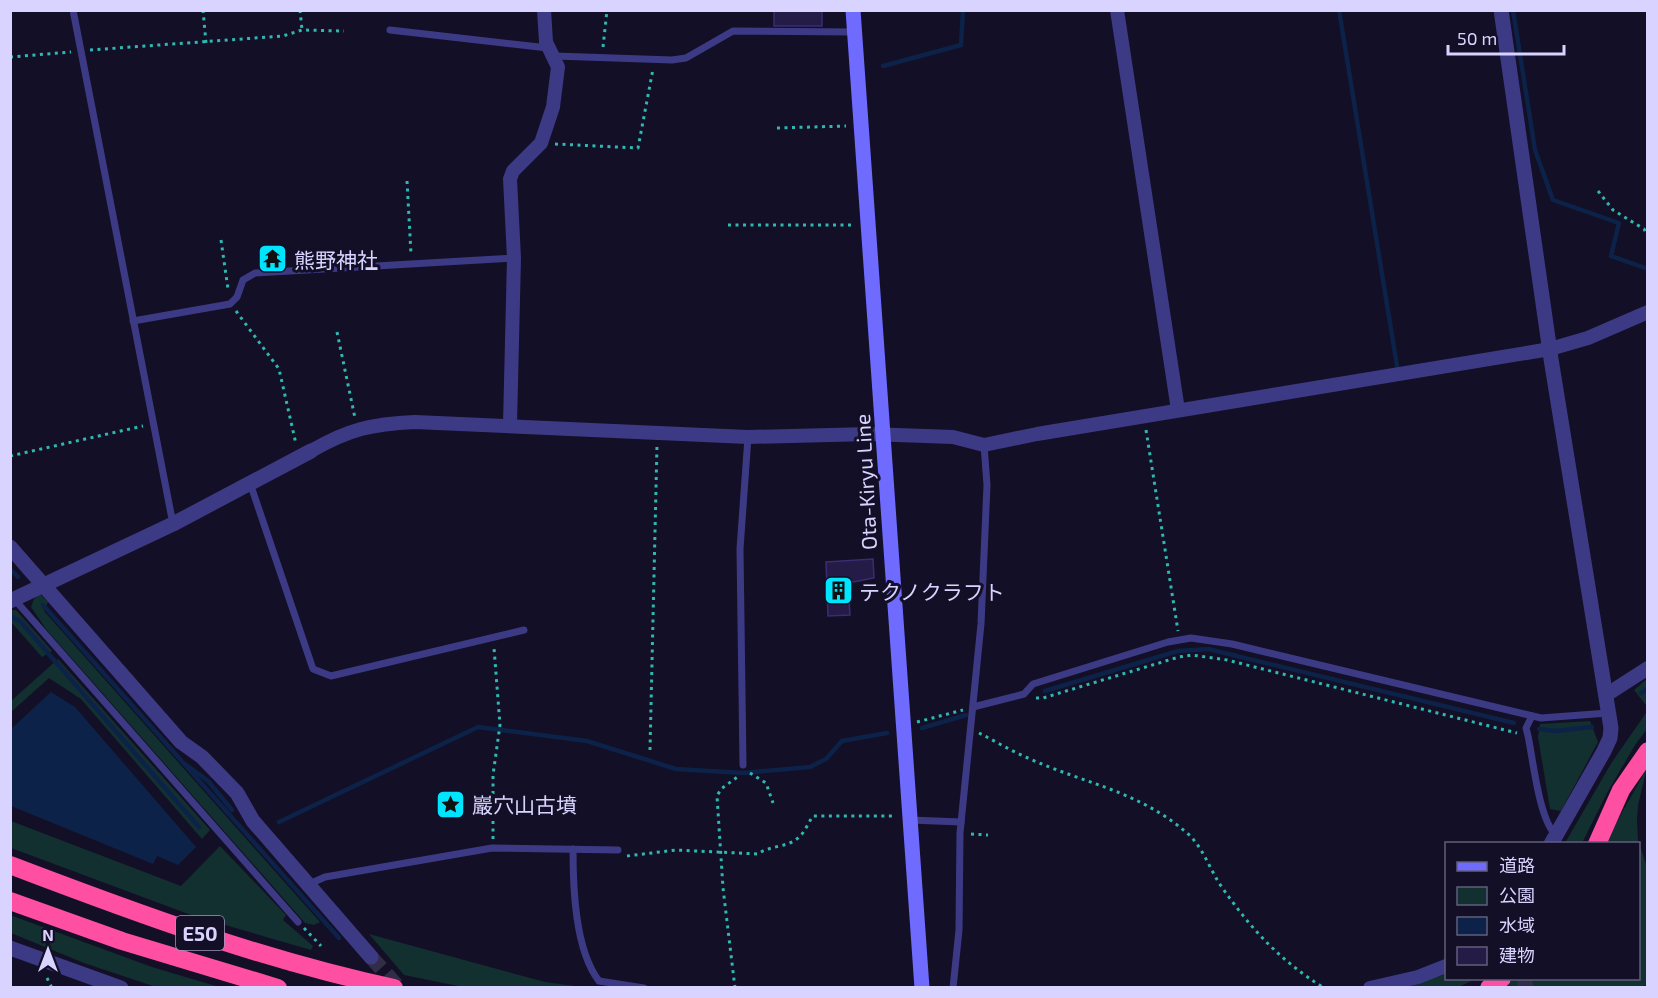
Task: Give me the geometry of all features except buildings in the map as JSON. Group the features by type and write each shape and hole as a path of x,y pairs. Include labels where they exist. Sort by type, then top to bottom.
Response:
{"highway":[{"path":"1597,842 1621,790 1647,751"},
{"name":"E50","path":"10,865 131,911 265,954 394,987"},
{"name":"E50","path":"10,901 122,941 278,987"}],"main road":[{"name":"Ota-Kiryu Line","path":"853,10 883,435 904,818 922,987"}],"street":[{"path":"510,424 514,258 510,179 513,171 541,143 554,107 559,72 551,52 544,10"},
{"path":"1117,10 1178,410"},
{"path":"1501,10 1550,349 1606,695 1610,738 1553,839"},
{"path":"12,599 173,524 305,454 373,424 415,422 510,424 660,434 748,437 801,434 953,437 984,445 1178,410 1550,349 1588,338 1647,312"},
{"path":"10,547 181,742 202,757 237,793 253,821 371,957"},
{"path":"1606,695 1647,668"},
{"path":"10,948 121,987"},
{"path":"1370,987 1418,977 1445,966"}],"lane":[{"path":"73,10 173,524"},
{"path":"390,30 602,59 655,60 686,58 726,34 741,30 854,32"},
{"path":"133,321 230,304 237,297 243,280 255,273 514,258"},
{"path":"743,765 740,549 748,437"},
{"path":"953,987 959,930 960,833 980,634 987,485 984,445"},
{"path":"250,483 313,669 331,676 524,630"},
{"path":"12,599 298,922"},
{"path":"974,707 1024,694 1033,684 1180,639 1204,639 1532,716 1552,719 1608,713"},
{"path":"1532,716 1526,728 1545,815 1553,839"},
{"path":"904,818 961,822"},
{"path":"307,885 325,877 494,848 619,850"},
{"path":"573,849 579,924 588,966 599,981 644,987"}],"path":[{"path":"203,10 206,43"},
{"path":"300,10 302,30"},
{"path":"602,59 607,10"},
{"path":"10,57 283,36 302,30 344,31"},
{"path":"541,143 638,148 655,60"},
{"path":"777,128 860,125"},
{"path":"407,181 411,264"},
{"path":"1598,191 1613,210 1644,229 1647,237"},
{"path":"728,225 868,225"},
{"path":"222,240 230,304 279,369 305,454"},
{"path":"337,332 358,429"},
{"path":"1144,417 1180,639"},
{"path":"10,456 153,424"},
{"path":"650,750 656,452 660,434"},
{"path":"493,638 501,725 493,775 494,848"},
{"path":"1028,689 1039,699 1179,657 1205,656 1528,736"},
{"path":"913,723 974,707"},
{"path":"969,730 1029,759 1108,786 1142,802 1188,834 1218,881 1261,939 1281,958 1324,987"},
{"path":"735,987 720,851 717,796 720,789 739,776 743,768 766,783 773,803"},
{"path":"619,850 625,856 676,850 758,854 800,837 813,816 904,818"},
{"path":"960,833 988,835"},
{"path":"298,922 321,946"}],"green space":[{"path":"40,594 48,602 44,611 320,922 314,925 305,923 46,629 31,607 34,599"},
{"path":"11,610 16,610 52,651 42,657 11,622"},
{"path":"58,659 210,830 202,839 81,699 49,678 11,712 11,701"},
{"path":"1647,679 1647,729 1607,793 1582,842 1566,842 1612,762 1646,713 1646,705 1634,690"},
{"path":"1590,721 1598,742 1561,811 1550,809 1538,737 1540,724"},
{"path":"1647,768 1638,805 1639,842 1606,842"},
{"path":"11,821 181,886 220,846 286,915 283,920 313,946 311,950 191,915 11,848"},
{"path":"1640,846 1647,867 1647,985 1634,988 1501,988 1511,980 1640,980"},
{"path":"10,915 152,967 219,987 156,987 84,963 11,933"},
{"path":"369,934 545,982 583,987 463,987 404,975"},
{"path":"1445,974 1445,980 1473,980 1459,987 1406,987"}],"water":[{"path":"51,692 75,707 196,847 178,865 157,856 153,864 11,806 11,729"}],"waterway":[{"path":"883,66 961,45 963,10"},
{"path":"1339,10 1397,366"},
{"path":"1513,10 1535,150 1553,200 1619,223 1611,256 1648,269"},
{"path":"10,569 18,577"},
{"path":"43,605 339,938"},
{"path":"10,616 21,622 199,827"},
{"path":"1045,691 1178,651 1208,649 1514,723"},
{"path":"1641,693 1648,689"},
{"path":"922,728 966,715"},
{"path":"279,822 478,727 587,741 676,769 743,773 810,767 826,759 842,741 887,733"},
{"path":"1539,729 1555,731 1592,727"},
{"path":"185,764 208,781 232,810"}],"tunnel":[{"path":"371,957 399,988"},
{"path":"1524,980 1526,988"}],"place":[{"name":"熊野神社","path":"273,259"},
{"name":"テクノクラフト","path":"838,591"},
{"name":"巖穴山古墳","path":"451,804"}]}
